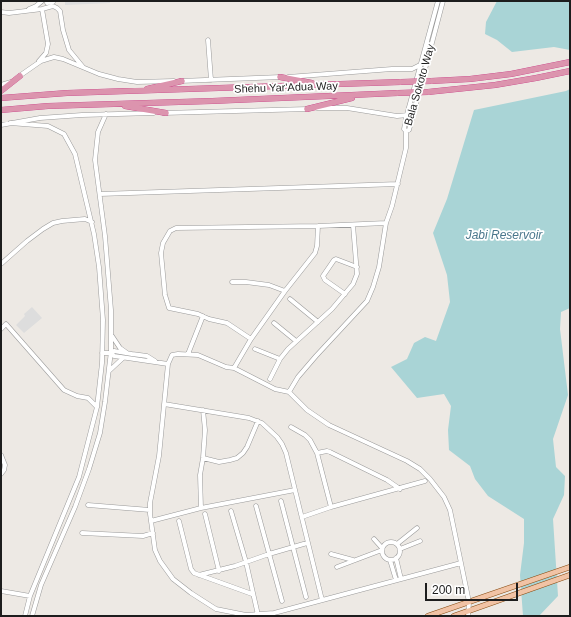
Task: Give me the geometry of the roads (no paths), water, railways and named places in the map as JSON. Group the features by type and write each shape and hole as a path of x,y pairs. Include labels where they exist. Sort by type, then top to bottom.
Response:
{"highway":[{"name":"Shehu Yar'Adua Way","path":"1,98 66,93 431,81 491,77 570,62"},
{"name":"Shehu Yar'Adua Way","path":"1,110 48,106 428,92 495,85 570,71"},
{"path":"1,91 20,76"},
{"path":"280,77 312,83 344,84"},
{"path":"122,92 182,81"},
{"path":"307,109 352,98 381,94"},
{"path":"113,104 166,113"}],"main road":[{"path":"428,616 568,568"},
{"path":"454,616 468,614 516,594 570,575"}],"street":[{"path":"24,11 36,6 42,1"},
{"name":"Bala Sokoto Way","path":"406,131 404,129 407,115 438,1"},
{"name":"Bala Sokoto Way","path":"406,131 409,130 413,109 443,1"},
{"path":"1,12 9,13 24,11 53,3 60,11 61,22 69,50 84,68"},
{"path":"34,66 47,50 48,39 45,21 46,5"},
{"path":"208,40 211,80"},
{"path":"1,85 10,82 45,59 54,57 110,77 150,82 280,77 392,69 412,69 418,71 421,74 422,79"},
{"path":"412,69 420,65"},
{"path":"1,125 37,118 106,114 347,108 397,116 410,114 413,109"},
{"path":"32,616 41,585 75,508 100,433 109,371 112,336 108,257 95,160 98,132 106,114"},
{"path":"397,116 401,118 405,124"},
{"path":"37,118 37,125"},
{"path":"10,123 48,126 64,134 76,154 92,222 99,267 103,320 99,394 79,477 30,596 25,616"},
{"path":"290,392 298,377 326,344 367,301 379,266 386,223 398,184 406,148 406,131"},
{"path":"100,194 398,184"},
{"path":"85,219 90,214"},
{"path":"1,264 27,241 53,223 85,219 92,222"},
{"path":"251,339 227,323 198,314 169,308 165,295 162,253 163,243 170,231 176,228 318,226 386,223"},
{"path":"270,380 280,359 296,341 332,309 356,278 357,267 353,225"},
{"path":"234,368 251,339 285,291 315,253 317,246 318,226"},
{"path":"345,294 325,280 323,276 336,259 357,267"},
{"path":"232,282 246,282 269,286 285,291"},
{"path":"290,299 318,322"},
{"path":"188,354 203,316"},
{"path":"274,323 296,341"},
{"path":"1,329 6,324 64,390 76,396 88,398 99,394"},
{"path":"112,336 120,348 127,353"},
{"path":"255,349 280,359"},
{"path":"102,353 111,353 114,351 147,356 155,361 168,364"},
{"path":"111,353 114,356 124,358 149,362 155,361"},
{"path":"461,563 274,613 258,615 246,616 216,609 191,593 173,579 160,561 155,550 150,510 159,456 168,364 172,355 198,355 226,367 234,368 275,390 290,392 307,410 319,419 407,461 420,469 444,497 450,510 461,563 469,602 468,614"},
{"path":"109,371 124,358"},
{"path":"88,398 97,407"},
{"path":"164,404 249,418 258,421 270,430 282,444 302,516 307,543 322,600"},
{"path":"201,508 200,475 205,430 203,410"},
{"path":"203,458 220,462 237,458 247,447 258,421"},
{"path":"292,427 310,440 317,453 331,507"},
{"path":"317,453 327,451 330,452 387,480 400,489"},
{"path":"1,455 5,465 1,474"},
{"path":"302,516 425,481"},
{"path":"151,521 201,508 295,490"},
{"path":"281,501 306,597"},
{"path":"88,505 150,510"},
{"path":"256,506 282,601"},
{"path":"231,511 246,562 252,594 258,615"},
{"path":"205,514 219,571"},
{"path":"179,521 194,573 252,594"},
{"path":"397,544 417,528"},
{"path":"82,533 143,536 153,533"},
{"path":"337,567 382,549 385,543 389,541 397,544 400,549 400,553 396,558 390,560 385,558 382,549 374,539"},
{"path":"400,549 420,541"},
{"path":"199,575 219,571 293,546 307,543"},
{"path":"331,554 354,560"},
{"path":"396,558 401,579"},
{"path":"390,560 396,580"},
{"path":"1,591 30,596"}],"water":[{"path":"497,1 570,1 570,50 554,47 512,52 497,40 485,34 486,22"},
{"name":"Jabi Reservoir","path":"570,89 570,308 561,312 560,329 568,395 553,439 556,467 565,476 564,495 553,519 558,596 539,616 523,616 520,575 524,543 524,519 488,496 475,479 470,466 449,450 448,430 451,406 444,394 417,398 391,367 407,359 414,343 425,337 436,341 450,302 447,275 433,233 447,199 474,110"}]}
